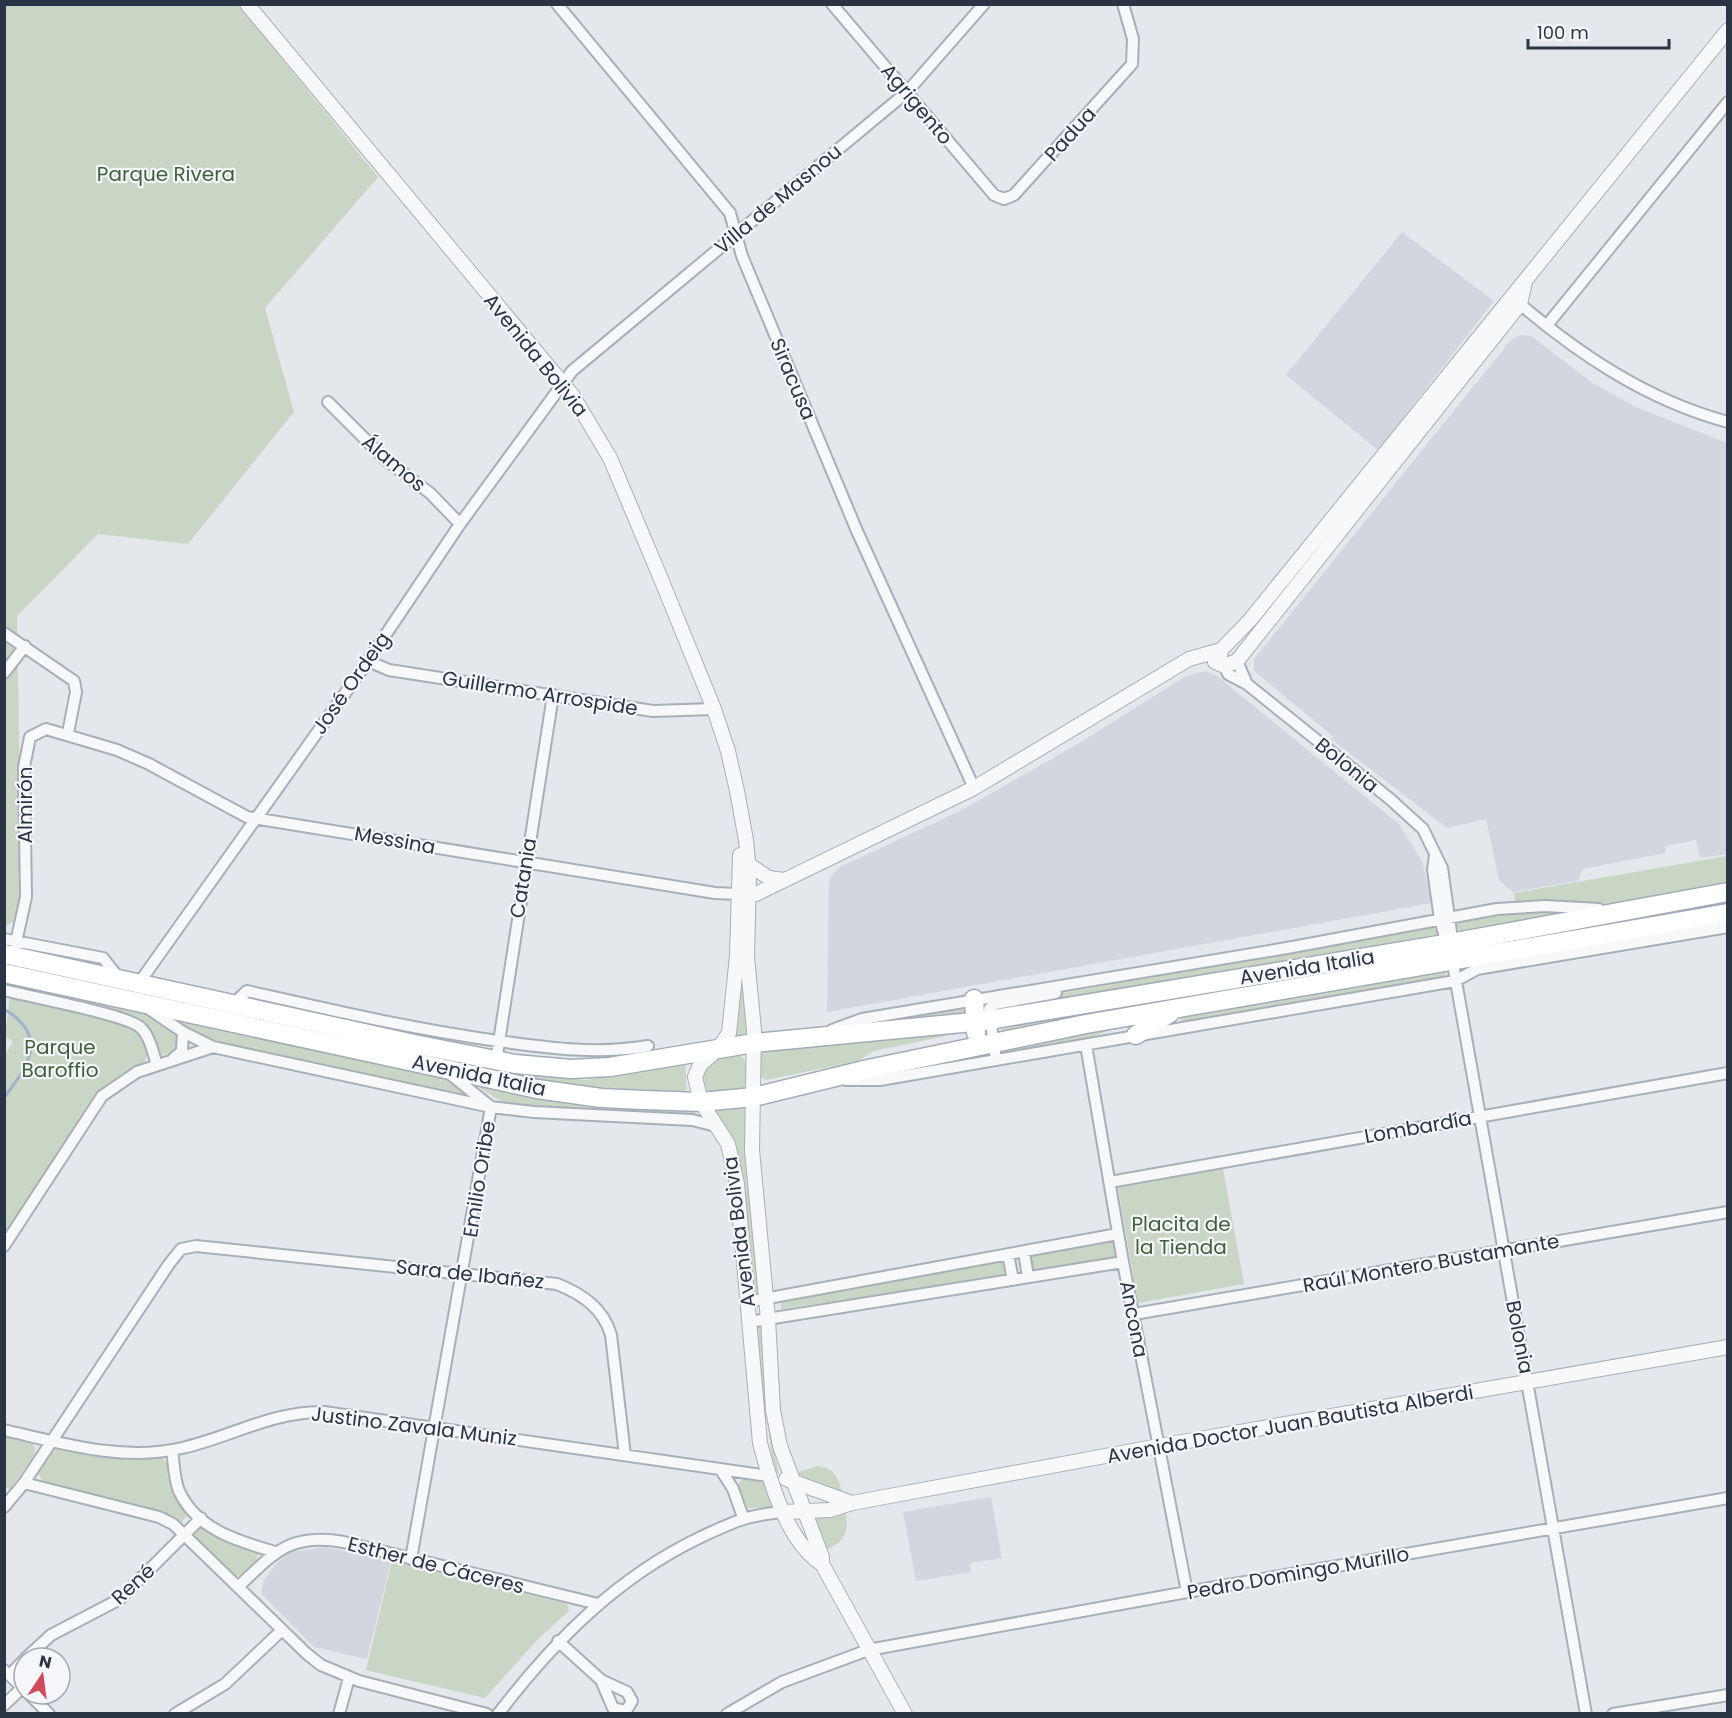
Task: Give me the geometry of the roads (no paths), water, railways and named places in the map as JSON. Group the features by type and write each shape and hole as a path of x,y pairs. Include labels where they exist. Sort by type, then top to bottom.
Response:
{"main road":[{"name":"Avenida Italia","path":"11,950 119,978 139,992 443,1067 559,1093 601,1098 701,1102 753,1097 868,1069 994,1051 1176,1008 1345,979 1370,968 1549,925 1728,892"},
{"name":"Avenida Italia","path":"4,973 233,1004 496,1061 546,1068 610,1067 754,1043 983,1021 1450,950 1598,943 1675,929 1728,913"},
{"path":"868,1069 889,1053 973,1036 983,1021 974,999"},
{"path":"1136,1035 1176,1008"}],"street":[{"name":"Siracusa","path":"557,4 730,213 742,256 857,531 974,788"},
{"name":"Agrigento","path":"832,4 994,195 1004,199"},
{"name":"Villa de Masnou","path":"563,383 582,361 907,92 984,4"},
{"name":"Padua","path":"1004,199 1014,195 1132,64 1133,39 1123,4"},
{"name":"Avenida Bolivia","path":"252,6 563,383 610,458 714,709 728,751 748,864 729,1033 718,1049 700,1065 696,1072 695,1084 701,1102 728,1144 737,1184 760,1443 768,1476 783,1512 813,1558 822,1564"},
{"path":"743,894 756,894 974,788 1189,659 1226,658 1516,301 1525,282 1728,30"},
{"path":"1548,324 1728,102"},
{"path":"1516,301 1548,324 1566,341 1611,372 1683,408 1728,422"},
{"name":"José Ordeig","path":"139,992 256,818 368,661 460,524 563,383"},
{"name":"Álamos","path":"328,402 386,460 430,493 460,524"},
{"path":"4,633 70,677 76,692 68,733"},
{"path":"4,673 26,646"},
{"name":"Bolonia","path":"1226,658 1228,674 1246,684 1423,829 1442,868 1445,918 1455,981 1529,1382 1586,1713"},
{"name":"Guillermo Arrospide","path":"368,661 389,670 653,711 714,709"},
{"name":"Catania","path":"496,1061 525,862 553,695"},
{"name":"Almirón","path":"11,950 26,897 24,767 27,746 30,737 42,729 68,733"},
{"name":"Messina","path":"68,733 149,764 247,817 715,893 743,894"},
{"name":"Avenida Bolivia","path":"743,832 743,894 754,1043 752,1150 768,1319 773,1410 780,1446 822,1557 822,1564 905,1713"},
{"path":"748,864 769,878 784,880"},
{"name":"Avenida Italia","path":"814,1036 862,1018 1497,909 1534,907 1624,911"},
{"name":"Avenida Italia","path":"1675,929 1728,927"},
{"name":"Avenida Italia","path":"4,939 11,950 103,958 119,978"},
{"name":"Avenida Italia","path":"824,1081 880,1080 994,1051 1086,1045 1455,981 1478,969 1598,943"},
{"name":"Avenida Italia","path":"983,1021 989,1009 995,1004 1084,988 1115,980 1122,975"},
{"path":"4,990 111,1016 139,1026 149,1040 157,1065"},
{"name":"Avenida Italia","path":"233,1004 247,991 417,1030 565,1050 624,1050 648,1046"},
{"name":"Avenida Italia","path":"139,992 183,1032 213,1047 491,1107 534,1112 692,1120 716,1126"},
{"path":"983,1021 994,1051"},
{"path":"170,1061 182,1051 183,1032"},
{"name":"Ancona","path":"1086,1045 1122,1262 1187,1592"},
{"path":"4,1246 91,1108 124,1078 213,1047"},
{"name":"Emilio Oribe","path":"411,1559 491,1107 443,1067"},
{"name":"Lombardía","path":"1110,1182 1728,1073"},
{"name":"Raúl Montero Bustamante","path":"1134,1314 1728,1212"},
{"path":"747,1302 1118,1234"},
{"name":"Sara de Ibañez","path":"50,1440 169,1264 185,1247 196,1246 557,1284 575,1291 606,1319 611,1335 625,1455"},
{"path":"1024,1252 1028,1278"},
{"path":"1008,1254 1013,1280"},
{"path":"749,1322 1122,1262"},
{"name":"Avenida Doctor Juan Bautista Alberdi","path":"783,1512 830,1510 852,1503 1159,1446 1728,1347"},
{"name":"Justino Zavala Muniz","path":"4,1430 102,1451 172,1450 207,1441 274,1417 305,1412 435,1427 792,1480"},
{"path":"4,1506 24,1483 50,1440"},
{"path":"172,1450 179,1491 201,1518 225,1537 275,1552"},
{"path":"721,1470 733,1489 743,1517"},
{"path":"792,1480 852,1503"},
{"path":"24,1483 159,1517 184,1534 321,1665 350,1678 487,1713"},
{"name":"Pedro Domingo Murillo","path":"727,1713 782,1682 868,1650 1728,1498"},
{"path":"498,1713 558,1641 631,1577 671,1551 743,1517 783,1512"},
{"name":"René","path":"39,1646 51,1635 120,1599 201,1518"},
{"name":"Esther de Cáceres","path":"238,1587 275,1552 314,1537 598,1604"},
{"path":"175,1713 237,1675 282,1630"},
{"path":"558,1641 601,1680"},
{"path":"339,1713 350,1678"},
{"path":"1613,1713 1728,1695"}],"waterway":[{"path":"4,1009 27,1030 31,1041 27,1063 4,1098"}],"park label":[{"name":"Parque Rivera","path":"166,174"},
{"name":"Parque Baroffio","path":"60,1058"},
{"name":"Placita de la Tienda","path":"1181,1236"}]}
